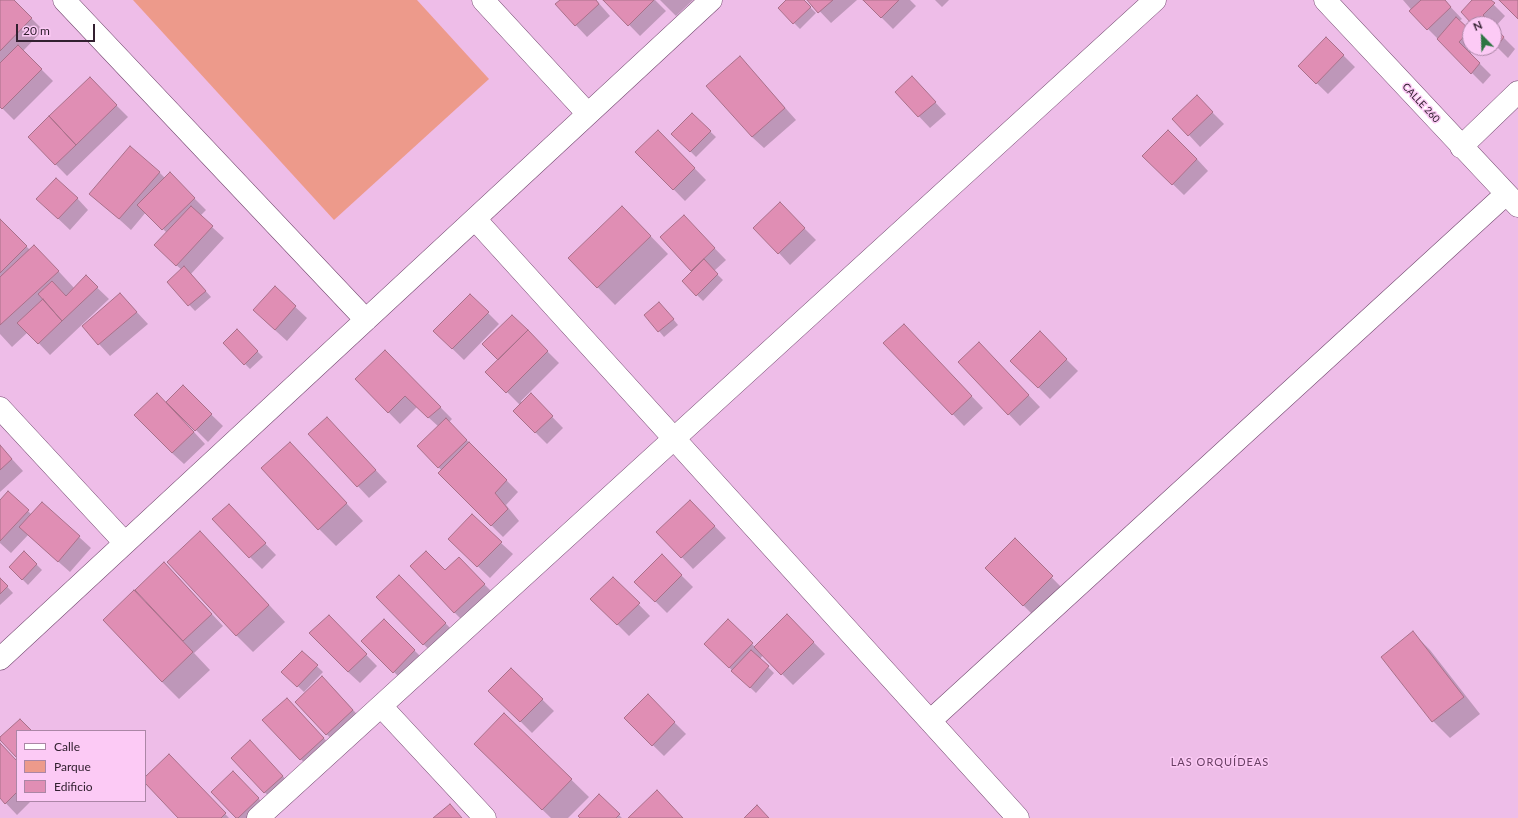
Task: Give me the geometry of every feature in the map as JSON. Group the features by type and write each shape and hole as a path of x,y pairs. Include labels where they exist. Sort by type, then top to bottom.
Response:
{"street":[{"path":"64,0 366,320"},
{"path":"483,0 588,114"},
{"path":"0,659 711,0"},
{"path":"258,818 1155,0"},
{"name":"CALLE 260","path":"1325,0 1512,200"},
{"path":"1462,147 1518,92"},
{"path":"930,721 1512,200"},
{"path":"475,219 1018,818"},
{"path":"0,408 126,543"},
{"path":"381,706 486,818"}],"green space":[{"path":"133,0 417,0 489,79 334,220"}],"building":[{"path":"0,0 14,0 32,18 0,51"},
{"path":"560,0 596,0 599,4 575,26 555,4"},
{"path":"603,0 654,0 628,26"},
{"path":"786,0 804,0 811,7 793,24 778,8"},
{"path":"807,0 833,0 818,13"},
{"path":"863,0 899,0 881,18"},
{"path":"1421,0 1445,0 1451,7 1427,30 1409,11"},
{"path":"1472,0 1491,0 1495,3 1483,15 1484,16 1465,16 1461,12"},
{"path":"1499,0 1518,0 1518,19"},
{"path":"1456,17 1462,23 1462,39 1459,42 1462,45 1462,56 1473,56 1480,63 1471,74 1437,39"},
{"path":"1326,37 1344,55 1316,84 1298,66"},
{"path":"18,45 42,69 2,109 0,107 0,63"},
{"path":"740,56 785,108 752,137 706,86"},
{"path":"912,76 936,102 918,117 895,92"},
{"path":"90,77 117,105 76,145 49,116"},
{"path":"1197,95 1213,112 1188,136 1172,119"},
{"path":"692,113 711,131 690,152 671,134"},
{"path":"49,116 76,145 55,165 28,137"},
{"path":"658,130 695,168 673,190 635,152"},
{"path":"1168,130 1197,159 1172,185 1142,156"},
{"path":"130,146 160,172 119,219 89,194"},
{"path":"170,172 195,198 162,230 137,205"},
{"path":"56,178 78,198 58,219 36,199"},
{"path":"780,202 805,228 778,254 753,228"},
{"path":"191,206 213,226 176,266 154,245"},
{"path":"622,206 651,236 597,288 568,258"},
{"path":"684,215 715,248 691,271 660,237"},
{"path":"0,219 27,246 0,273"},
{"path":"34,245 59,271 0,325 0,277"},
{"path":"704,259 718,274 696,296 682,281"},
{"path":"184,266 206,291 188,306 167,282"},
{"path":"86,275 98,287 62,321 38,294 52,281 66,296"},
{"path":"275,286 296,306 275,330 253,310"},
{"path":"120,293 137,312 98,345 82,326"},
{"path":"470,294 489,312 452,349 433,331"},
{"path":"43,299 62,321 38,344 17,323"},
{"path":"659,302 674,319 658,332 644,315"},
{"path":"512,315 528,330 498,360 482,344"},
{"path":"904,324 972,396 952,415 883,343"},
{"path":"237,329 258,351 244,365 223,343"},
{"path":"528,330 548,351 506,393 485,372"},
{"path":"1040,331 1067,359 1038,388 1010,361"},
{"path":"979,342 1029,395 1008,415 958,362"},
{"path":"385,350 441,407 428,418 405,396 388,413 355,379"},
{"path":"183,385 212,414 195,431 166,402"},
{"path":"157,393 194,432 172,453 134,415"},
{"path":"531,393 553,416 535,433 513,411"},
{"path":"327,417 376,470 357,487 308,434"},
{"path":"446,418 467,440 438,468 417,446"},
{"path":"290,442 347,503 318,530 261,468"},
{"path":"469,442 507,480 495,493 508,509 491,526 438,473"},
{"path":"0,445 12,459 0,470"},
{"path":"8,491 29,510 0,541 0,500"},
{"path":"690,500 715,526 681,558 656,532"},
{"path":"42,502 80,536 58,562 19,527"},
{"path":"229,504 266,543 249,558 212,519"},
{"path":"472,514 502,542 477,567 448,539"},
{"path":"200,531 269,605 236,636 167,562"},
{"path":"1015,538 1053,576 1023,606 985,568"},
{"path":"24,551 37,564 22,580 9,567"},
{"path":"426,551 445,570 459,557 485,584 454,613 410,566"},
{"path":"662,554 682,575 655,602 634,582"},
{"path":"164,562 212,614 183,641 135,590"},
{"path":"399,575 446,623 423,645 376,597"},
{"path":"613,577 640,603 617,625 590,599"},
{"path":"0,578 8,586 0,594"},
{"path":"134,590 193,652 162,682 103,620"},
{"path":"787,614 814,642 781,675 754,647"},
{"path":"329,615 367,654 348,672 309,633"},
{"path":"384,619 415,650 393,673 361,641"},
{"path":"728,619 753,643 729,668 704,644"},
{"path":"1413,631 1464,697 1432,722 1381,657"},
{"path":"751,650 769,666 750,688 731,671"},
{"path":"302,651 318,665 297,687 281,672"},
{"path":"511,668 543,699 520,722 488,691"},
{"path":"322,676 353,710 326,735 295,702"},
{"path":"648,694 675,722 652,746 624,718"},
{"path":"287,698 324,738 300,760 262,720"},
{"path":"504,713 572,779 542,810 474,744"},
{"path":"20,719 31,730 16,730 16,757 0,740 0,737"},
{"path":"250,740 283,776 264,793 231,758"},
{"path":"0,743 16,760 16,793 5,804 0,798"},
{"path":"169,754 226,813 221,818 178,818 146,784 146,776"},
{"path":"233,771 259,798 238,818 236,818 211,792"},
{"path":"657,790 683,818 628,818"},
{"path":"599,794 620,814 616,818 580,818 578,816"},
{"path":"450,804 462,818 433,818"},
{"path":"757,805 769,818 744,818"}],"district":[{"name":"LAS ORQUÍDEAS","path":"1220,762"}]}
